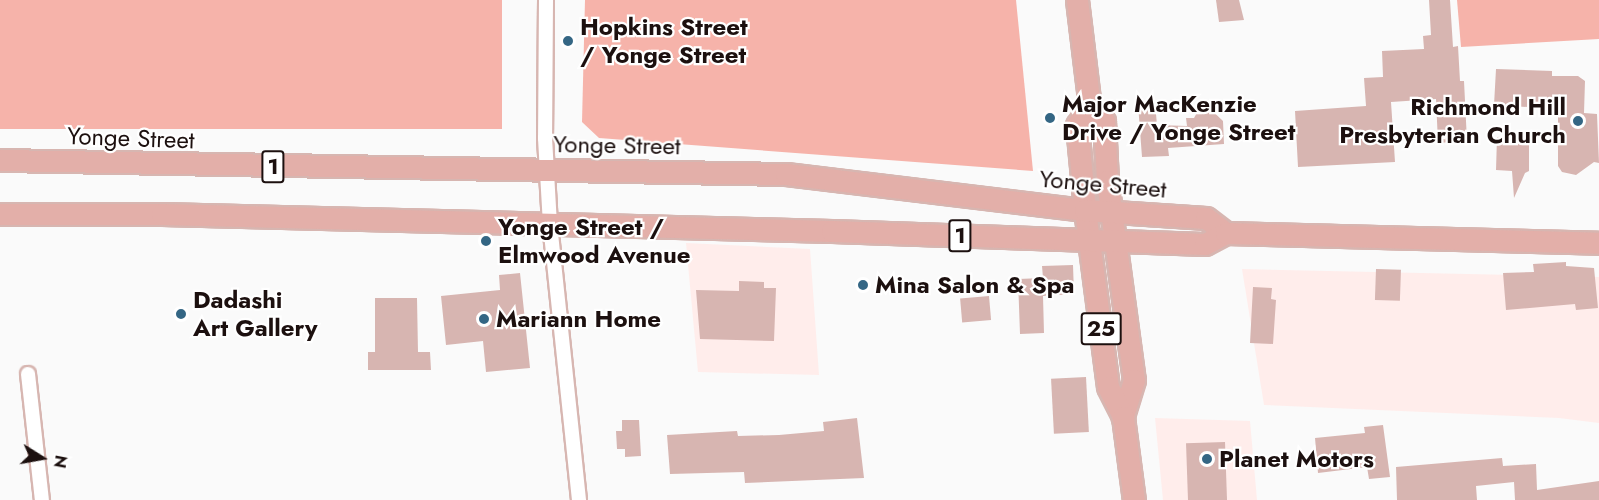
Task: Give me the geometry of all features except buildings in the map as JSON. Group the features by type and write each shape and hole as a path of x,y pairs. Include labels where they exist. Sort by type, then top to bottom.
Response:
{"main road":[{"name":"25","path":"1077,0 1090,107 1104,121 1112,212 1134,380 1123,417"},
{"name":"25","path":"1090,107 1077,125 1084,210 1108,387 1123,417 1134,500"},
{"name":"Yonge Street","path":"0,160 786,174 1084,210 1206,218 1226,233"},
{"name":"Yonge Street","path":"0,214 550,224 1088,238 1205,244 1226,233 1599,243"}],"street":[{"path":"546,0 547,169 550,224 579,500"},
{"path":"28,374 42,500"}],"shaded area":[{"path":"0,0 502,0 502,129 0,129"},
{"path":"585,0 1016,0 1033,171 599,138 582,122"},
{"path":"1457,0 1599,0 1599,39 1461,47"},
{"path":"686,243 810,249 819,375 698,372"},
{"path":"1242,269 1599,277 1599,423 1559,418 1264,405"},
{"path":"1155,418 1250,421 1257,500 1163,500"}],"place":[{"name":"Hopkins Street / Yonge Street","path":"568,41"},
{"name":"Major MacKenzie Drive / Yonge Street","path":"1050,118"},
{"name":"Richmond Hill Presbyterian Church","path":"1578,121"},
{"name":"Yonge Street / Elmwood Avenue","path":"486,241"},
{"name":"Mina Salon & Spa","path":"863,285"},
{"name":"Dadashi Art Gallery","path":"181,314"},
{"name":"Mariann Home","path":"484,319"},
{"name":"Planet Motors","path":"1207,459"}]}
